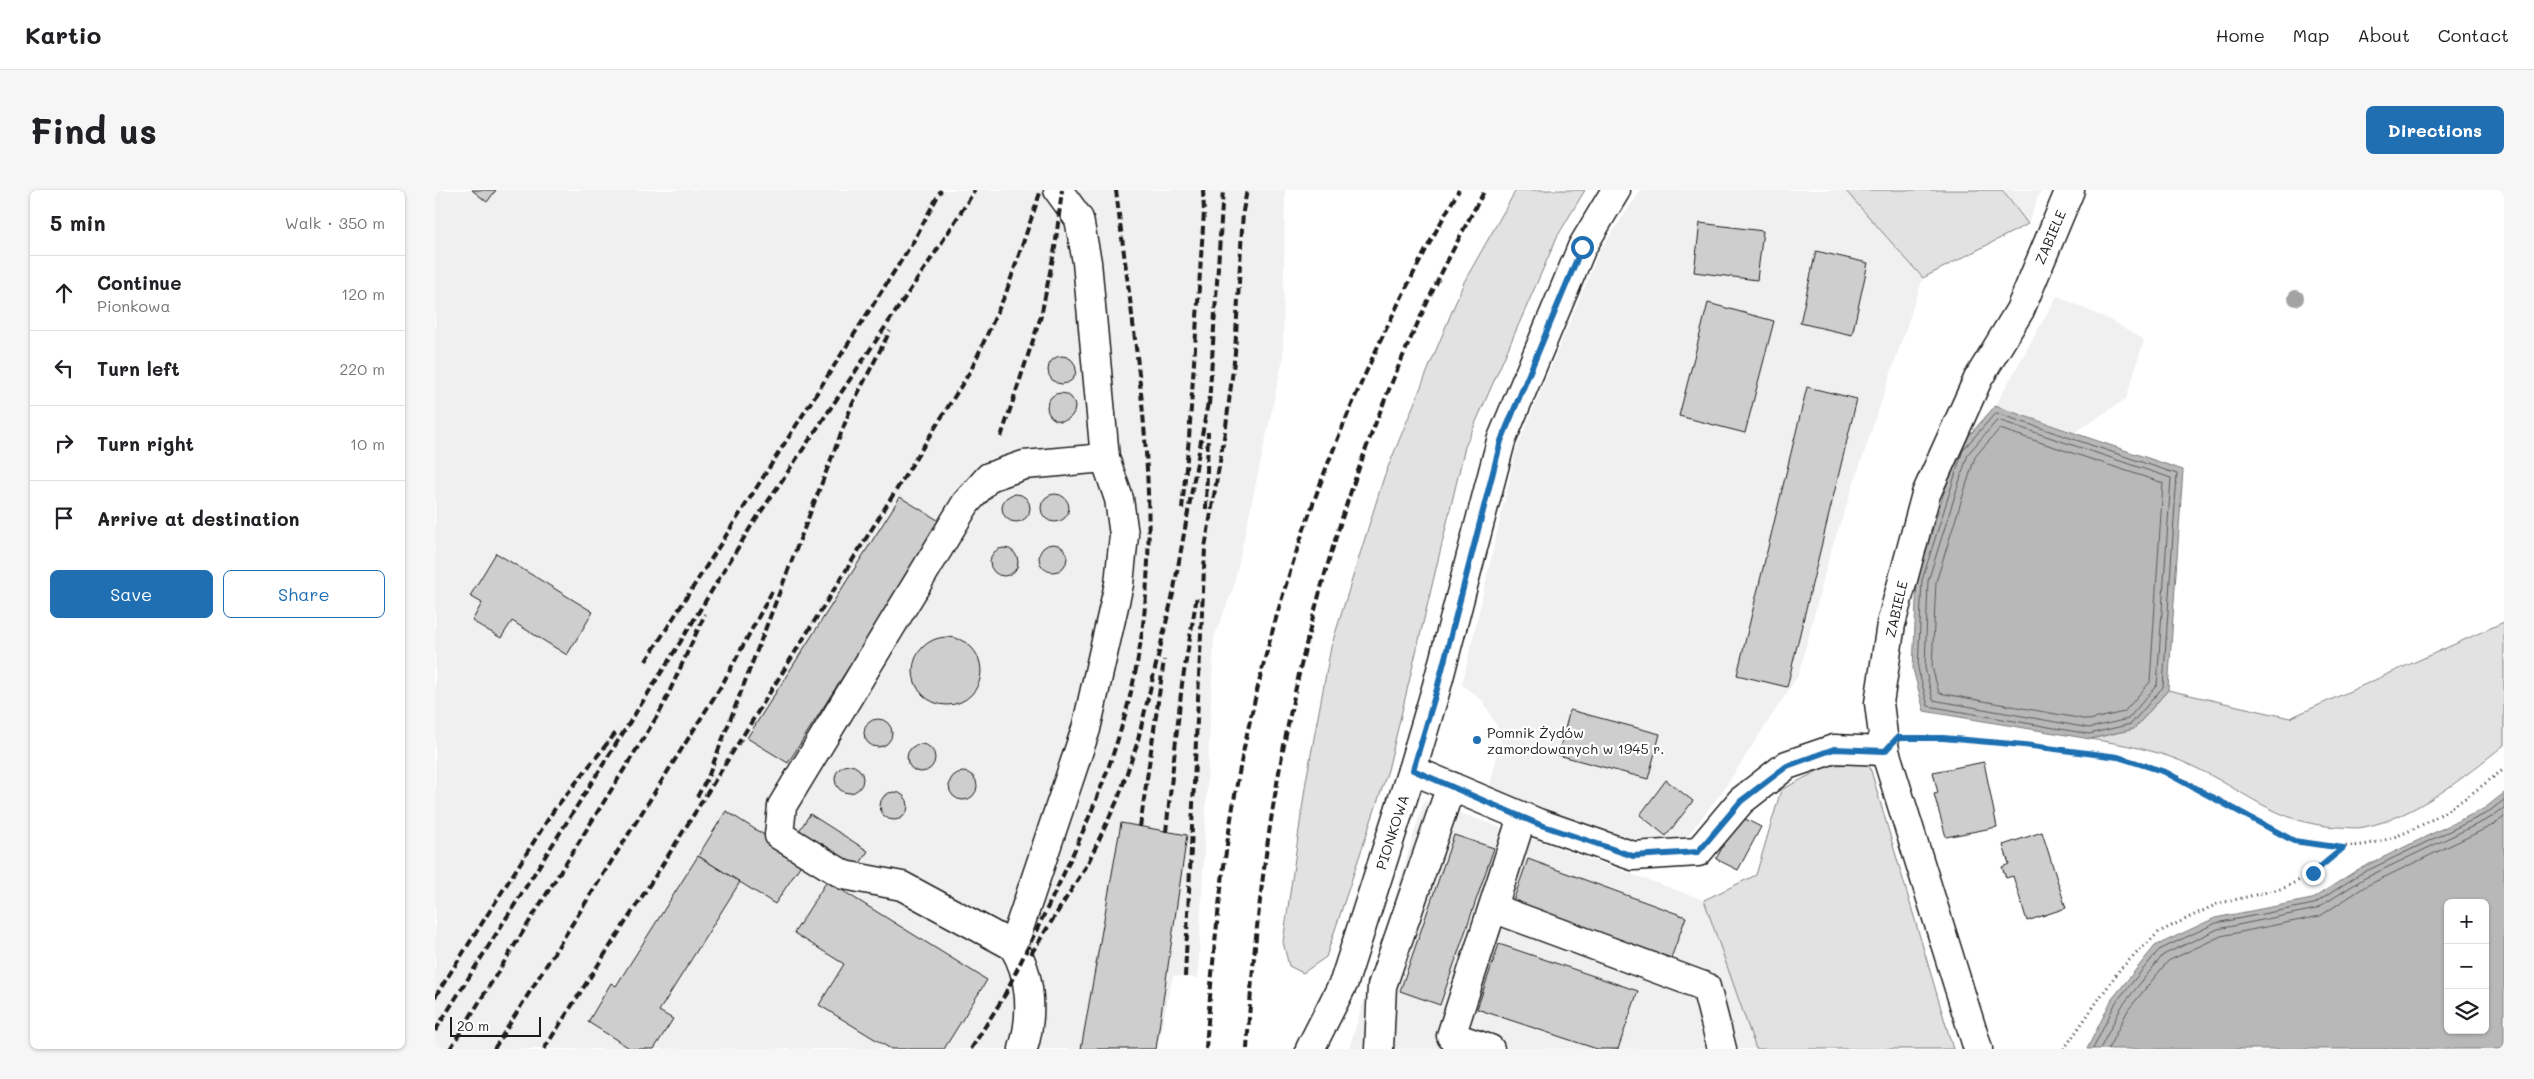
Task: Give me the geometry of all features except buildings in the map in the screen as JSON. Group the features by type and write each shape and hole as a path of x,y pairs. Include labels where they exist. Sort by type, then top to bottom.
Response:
{"street":[{"path":"1013,946 1086,729 1119,584 1124,535 1119,499 1105,458 1087,262 1079,219 1058,190"},
{"name":"PIONKOWA","path":"1310,1049 1344,982 1413,770 1437,689 1501,441 1582,247 1616,190"},
{"name":"ZABIELE","path":"1978,1049 1885,751 1879,703 1891,624 1927,494 1978,379 2020,310 2070,190"},
{"path":"1023,1049 1028,1030 1029,995 1022,960 1013,946 902,886 844,875 779,835 782,806 967,503 989,477 1024,465 1105,458"},
{"path":"1413,770 1523,817 1633,856 1698,852 1741,801 1787,766 1834,749 1885,751"},
{"path":"1379,1049 1382,986 1451,786"},
{"path":"1490,1049 1451,1036 1523,817"},
{"path":"1493,908 1706,987 1723,1049"}],"path":[{"path":"1885,751 1897,738 1943,738 2024,745 2118,757 2165,772 2294,841 2343,848 2377,842 2426,824 2459,804 2504,769"},
{"path":"2064,1049 2120,969 2159,932 2217,904 2284,888 2313,873 2343,848"}],"shaded area":[{"path":"435,190 1285,190 1283,359 1233,589 1214,637 1198,978 1173,976 1157,1049 435,1049"},
{"path":"1516,190 1585,190 1557,237 1465,447 1388,770 1326,957 1303,973 1289,966 1283,942 1306,781 1331,647 1384,477 1464,282"},
{"path":"1641,190 1845,190 1923,278 1829,557 1799,674 1724,789 1687,837 1666,844 1623,841 1489,789 1502,736 1483,701 1462,685 1516,450 1600,250"},
{"path":"1845,190 2002,190 2028,224 1923,278"},
{"path":"2002,190 2041,190 2028,224"},
{"path":"2057,296 2114,322 2144,340 2126,399 2074,433 1995,406"},
{"path":"2504,622 2504,745 2439,794 2421,805 2383,822 2354,828 2316,825 2297,820 2279,813 2211,775 2168,756 2090,739 2134,729 2168,690 2290,718"},
{"path":"1869,764 1953,1049 1756,1049 1704,900 1756,875 1781,790 1829,765"},
{"path":"1424,800 1704,900 1756,1049 1349,1049"}],"water":[{"path":"1995,406 2183,470 2168,690 2134,729 2090,739 1924,711 1913,669 1917,579 1958,448"},
{"path":"2504,793 2504,1049 2087,1049 2112,999 2155,946 2215,918 2312,899 2357,870 2485,808"}],"railway":[{"path":"646,661 913,242 941,190"},
{"path":"435,1031 750,528 935,253 975,190"},
{"path":"544,1049 661,867 971,370 1006,293 1041,190"},
{"path":"1001,437 1041,316 1055,248 1062,190"},
{"path":"1004,996 1064,873 1100,789 1116,746 1138,658 1146,600 1148,483 1138,365 1116,190"},
{"path":"1182,509 1189,438 1204,212 1203,190"},
{"path":"1209,405 1223,190"},
{"path":"1185,977 1205,548 1226,426 1235,353 1243,211 1247,190"},
{"path":"1206,1049 1217,922 1235,795 1252,712 1269,643 1289,575 1311,509 1363,378 1425,252 1459,190"},
{"path":"1247,1049 1256,935 1271,823 1290,713 1316,606 1348,500 1387,395 1432,292 1485,190"},
{"path":"697,797 708,777 852,405 890,331"},
{"path":"1031,954 1087,865 1118,799 1137,744 1173,594 1209,397"},
{"path":"1206,509 1208,432"},
{"path":"494,1049 723,683 774,588"},
{"path":"1166,832 1182,684 1197,596"},
{"path":"450,1049 661,710 705,614"},
{"path":"1140,827 1164,660"},
{"path":"435,997 554,810 618,730"},
{"path":"971,1049 1008,990"}],"place":[{"name":"Pomnik Żydów zamordowanych w 1945 r.","path":"1477,740"}],"route":[{"path":"1582,247 1501,441 1437,689 1413,770 1538,824 1633,856 1698,852 1741,801 1787,766 1834,749 1885,751 1897,738 1943,738 2024,745 2118,757 2165,772 2294,841 2343,848 2313,873"}]}
